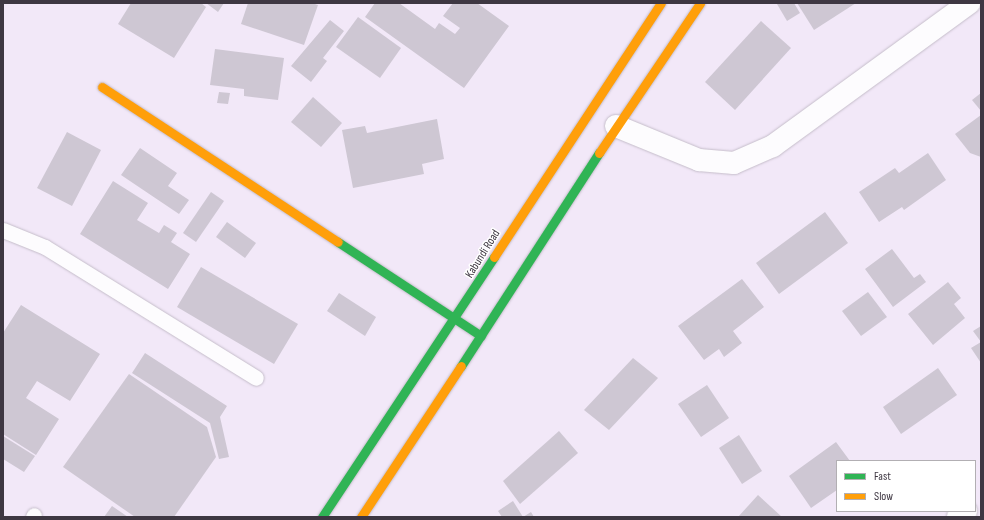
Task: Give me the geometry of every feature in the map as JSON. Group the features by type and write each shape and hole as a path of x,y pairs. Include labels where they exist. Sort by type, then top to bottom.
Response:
{"street":[{"name":"Kabundi Road","path":"322,517 454,318 590,108 661,3"},
{"path":"360,517 481,336 616,126 700,3"},
{"path":"616,126 699,160 734,163 773,146 969,3"},
{"path":"102,87 481,336"}],"lane":[{"path":"4,232 45,247 256,378"}],"building":[{"path":"131,3 201,3 206,7 174,58 118,24"},
{"path":"206,3 224,3 218,12"},
{"path":"248,3 312,3 318,5 304,45 241,24"},
{"path":"375,3 399,3 435,29 439,23 455,34 460,28 443,16 453,3 477,3 509,26 464,88 365,17"},
{"path":"794,3 800,13 787,21 777,4"},
{"path":"797,3 856,3 814,30"},
{"path":"358,17 401,48 380,78 336,47"},
{"path":"330,20 344,31 323,58 327,61 311,82 291,66"},
{"path":"761,21 791,48 735,110 705,82"},
{"path":"215,49 284,58 278,100 244,96 244,89 210,85"},
{"path":"219,92 230,93 228,104 217,103"},
{"path":"981,93 981,111 972,100"},
{"path":"313,97 342,123 321,147 291,122"},
{"path":"981,115 981,157 970,153 955,134"},
{"path":"437,119 444,159 422,164 424,174 353,188 342,130 365,126 367,133"},
{"path":"67,132 101,150 72,206 37,188"},
{"path":"140,148 177,173 168,186 189,200 179,214 121,175"},
{"path":"928,153 946,180 904,210 902,207 879,222 859,192 895,168 899,173"},
{"path":"113,181 148,203 137,220 159,233 164,225 177,233 171,242 190,254 168,289 80,234"},
{"path":"211,192 224,201 196,242 183,233"},
{"path":"825,212 848,243 779,294 756,263"},
{"path":"227,222 256,243 245,258 216,237"},
{"path":"892,249 914,278 920,274 926,282 893,307 865,269"},
{"path":"201,267 298,324 274,364 177,307"},
{"path":"742,279 764,307 733,331 742,343 724,357 719,349 704,360 678,326"},
{"path":"948,282 961,298 954,304 965,318 933,345 908,314"},
{"path":"868,292 887,317 861,336 842,311"},
{"path":"339,293 376,317 365,336 327,311"},
{"path":"21,305 100,354 70,401 37,381 26,398 59,419 36,455 3,434 3,333"},
{"path":"981,326 981,342 973,331"},
{"path":"981,342 981,363 971,348"},
{"path":"145,353 227,406 220,417 229,457 219,459 210,423 132,373"},
{"path":"633,358 658,378 609,430 584,410"},
{"path":"938,368 957,395 901,434 883,407"},
{"path":"129,374 207,427 216,457 174,517 135,517 63,467"},
{"path":"707,385 729,418 701,437 678,404"},
{"path":"559,431 578,453 520,504 503,481"},
{"path":"739,435 762,471 742,484 719,448"},
{"path":"3,436 35,456 24,472 3,459"},
{"path":"836,442 849,460 836,460 836,491 811,508 789,476"},
{"path":"758,495 782,517 738,517"},
{"path":"513,501 523,517 502,517 498,511"},
{"path":"112,506 128,517 104,517"},
{"path":"531,512 534,517 523,517"}],"traffic: fast":[{"path":"461,366 599,153"},
{"path":"338,242 481,336"},
{"path":"322,517 494,257"}],"traffic: slow":[{"path":"494,257 661,3"},
{"path":"599,153 700,3"},
{"path":"102,87 338,242"},
{"path":"361,517 461,366"}]}
